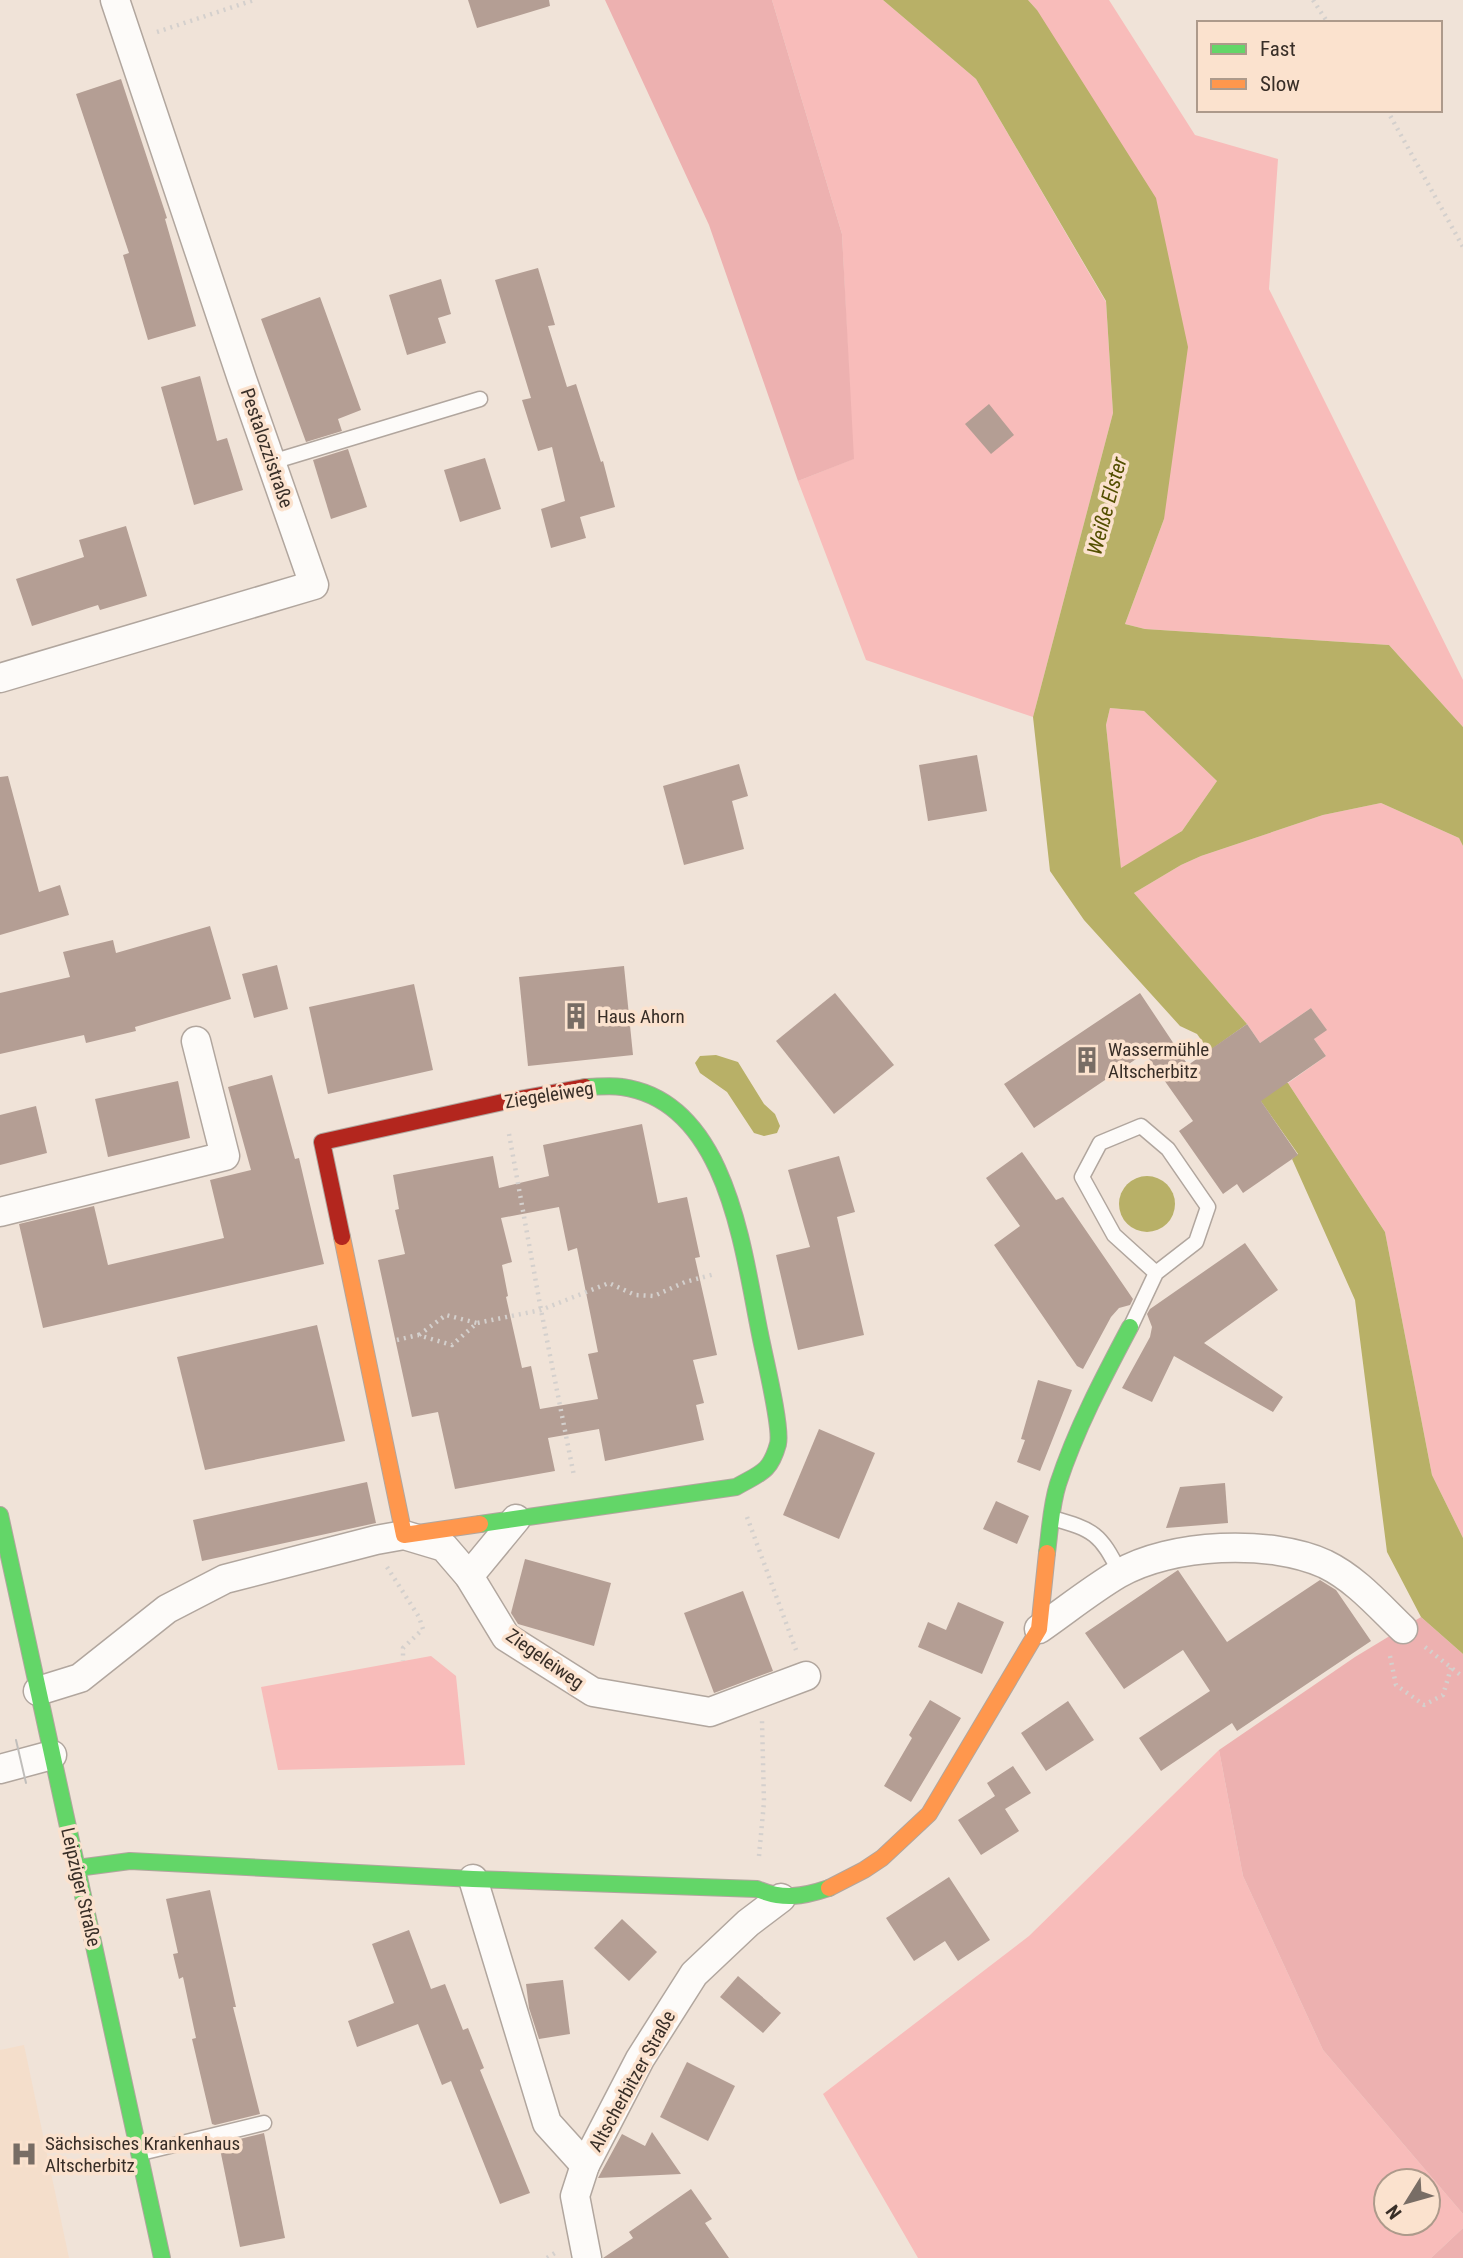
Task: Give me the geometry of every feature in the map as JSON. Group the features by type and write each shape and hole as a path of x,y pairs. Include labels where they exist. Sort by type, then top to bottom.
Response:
{"street":[{"name":"Pestalozzistraße","path":"0,678 314,585 116,0"},
{"path":"0,1212 225,1156 196,1041"},
{"name":"Ziegeleiweg","path":"38,1691 80,1678 167,1609 225,1579 376,1540 736,1487 769,1468 779,1441 770,1382 734,1207 716,1165 692,1126 661,1100 623,1087 597,1087 503,1102 322,1142 404,1535"},
{"name":"Altscherbitzer Straße","path":"1039,1629 1051,1517 1058,1485 1089,1404 1130,1327"},
{"name":"Leipziger Straße","path":"0,1515 162,2258"},
{"path":"469,1576 516,1519"},
{"name":"Ziegeleiweg","path":"404,1535 444,1547 469,1576 506,1637 593,1692 710,1712 806,1676"},
{"name":"Altscherbitzer Straße","path":"77,1868 130,1861 769,1894 844,1883 907,1838 929,1814 1039,1629 1120,1573 1167,1555 1221,1547 1291,1551 1326,1565 1356,1584 1403,1629"},
{"path":"0,1769 52,1755"},
{"name":"Altscherbitzer Straße","path":"473,1879 547,2123 584,2165 640,2059 694,1974 748,1923 769,1894"},
{"path":"584,2165 575,2196 587,2258"}],"lane":[{"path":"272,462 480,399"},
{"path":"1130,1327 1156,1273 1196,1242 1208,1207 1168,1149 1141,1126 1100,1143 1082,1177 1114,1235 1156,1273"},
{"path":"1051,1517 1087,1528 1106,1544 1120,1573"},
{"path":"140,2154 264,2123"}],"path":[{"path":"129,41 254,0"},
{"path":"1313,0 1327,21"},
{"path":"1388,112 1463,247"},
{"path":"503,1102 581,1510"},
{"path":"365,1346 418,1335 446,1315 477,1323 541,1310 609,1283 635,1295 654,1296 685,1282 746,1267"},
{"path":"418,1335 452,1345 477,1323"},
{"path":"736,1487 806,1676"},
{"path":"376,1540 388,1570 419,1617 423,1629 403,1648 403,1661"},
{"path":"1403,1629 1388,1648 1396,1685 1424,1705 1443,1695 1451,1668 1463,1676"},
{"path":"762,1693 769,1894"}],"shaded area":[{"path":"605,0 772,0 842,234 854,459 798,481 709,225"},
{"path":"772,0 883,0 976,79 1106,302 1113,413 1033,717 866,660 798,481 853,459 842,234"},
{"path":"1028,0 1109,0 1195,135 1278,159 1269,289 1463,680 1463,727 1389,645 1145,629 1125,624 1164,519 1037,10"},
{"path":"1110,708 1144,711 1217,781 1182,831 1121,869 1106,725"},
{"path":"1381,803 1459,838 1463,846 1463,1538 1432,1475 1385,1232 1288,1083 1326,1056 1314,1039 1326,1029 1311,1008 1260,1043 1247,1024 1134,893 1201,856 1323,815"},
{"path":"1421,1617 1463,1654 1463,2214 1442,2189 1442,2167 1423,2167 1323,2050 1243,1876 1219,1750 1355,1657"},
{"path":"431,1656 456,1676 465,1765 278,1770 261,1687"},
{"path":"1219,1750 1243,1876 1323,2050 1423,2167 1372,2167 1372,2237 1442,2237 1442,2189 1463,2214 1463,2228 1431,2258 918,2258 823,2094 1029,1936"},
{"name":"Sächsisches Krankenhaus Altscherbitz","path":"24,2045 69,2258 0,2258 0,2050"},
{"path":"1463,2228 1463,2258 1431,2258"}],"water":[{"name":"Weiße Elster","path":"883,0 1028,0 1037,10 1156,198 1188,347 1164,519 1125,624 1145,629 1389,645 1463,727 1463,846 1459,838 1381,803 1323,815 1201,856 1134,893 1247,1024 1209,1051 1197,1034 1180,1026 1084,920 1050,871 1033,717 1113,413 1106,301 976,79","holes":["1110,708 1144,711 1217,781 1182,831 1121,868 1106,725"]},
{"path":"716,1055 738,1062 764,1104 775,1114 780,1126 777,1133 764,1136 754,1133 727,1092 700,1073 695,1063 700,1056"},
{"path":"1246,1080 1288,1083 1385,1232 1432,1475 1463,1538 1463,1654 1421,1617 1387,1552 1355,1300 1292,1159 1298,1154"},
{"path":"1141,1176 1153,1176 1167,1184 1175,1198 1173,1215 1167,1224 1153,1232 1141,1232 1124,1220 1119,1210 1119,1198 1131,1181"}],"building":[{"path":"468,0 549,0 550,6 477,28"},
{"path":"121,79 167,218 165,219 196,326 148,340 123,255 129,253 76,94"},
{"path":"538,268 555,325 548,326 567,387 576,384 601,462 603,461 615,507 580,517 586,538 551,548 541,509 565,501 552,447 538,451 522,400 531,398 495,280"},
{"path":"441,279 451,314 438,318 446,343 407,355 389,295"},
{"path":"320,297 361,410 338,419 342,431 306,442 261,319"},
{"path":"200,376 217,441 227,438 243,490 194,505 161,387"},
{"path":"989,404 1014,435 991,454 965,424"},
{"path":"348,449 367,507 331,519 313,460"},
{"path":"485,458 501,509 460,522 444,470"},
{"path":"126,526 147,596 100,610 98,605 32,626 16,579 84,557 79,540"},
{"path":"977,755 987,811 928,821 919,765"},
{"path":"739,764 748,796 732,801 744,849 684,865 663,786"},
{"path":"8,776 39,892 60,885 69,915 0,935 0,777"},
{"path":"210,926 231,999 135,1027 136,1031 86,1043 84,1035 0,1054 0,993 70,977 63,952 113,940 116,953"},
{"path":"277,965 288,1009 254,1018 242,974"},
{"name":"Haus Ahorn","path":"624,966 633,1055 528,1066 519,977"},
{"path":"414,984 433,1070 328,1094 309,1007"},
{"path":"835,993 894,1065 834,1114 776,1041"},
{"path":"1140,993 1188,1065 1247,1024 1260,1043 1311,1008 1327,1030 1314,1039 1326,1056 1261,1101 1298,1155 1243,1193 1237,1184 1223,1194 1179,1131 1193,1121 1145,1053 1034,1128 1004,1084"},
{"path":"272,1075 295,1159 299,1158 324,1264 43,1328 19,1224 94,1206 108,1265 224,1238 210,1180 251,1170 228,1087"},
{"path":"178,1081 190,1138 108,1157 95,1099"},
{"path":"36,1106 47,1153 0,1165 0,1115"},
{"path":"642,1124 658,1203 687,1197 700,1257 695,1258 717,1355 693,1360 704,1403 696,1405 704,1440 605,1461 599,1429 548,1438 555,1471 455,1489 438,1412 412,1417 378,1260 405,1254 395,1210 399,1209 393,1175 493,1156 499,1188 549,1176 543,1145","holes":["559,1207 568,1251 577,1248 598,1352 588,1354 598,1399 540,1409 531,1366 522,1368 506,1297 508,1296 502,1265 512,1262 501,1218"]},
{"path":"1022,1152 1056,1200 1063,1197 1133,1299 1130,1305 1119,1308 1111,1317 1083,1369 1077,1366 994,1245 1020,1226 986,1178"},
{"path":"839,1156 855,1212 837,1217 864,1335 798,1350 776,1255 810,1247 788,1170"},
{"path":"1245,1243 1278,1290 1204,1343 1283,1397 1273,1412 1174,1356 1152,1402 1122,1388 1150,1337 1152,1327 1147,1314 1150,1309"},
{"path":"317,1325 345,1441 205,1470 177,1357"},
{"path":"1038,1380 1072,1390 1040,1471 1017,1462 1025,1440 1021,1439"},
{"path":"819,1429 875,1453 839,1539 783,1515"},
{"path":"367,1482 376,1523 202,1561 193,1520"},
{"path":"1225,1483 1228,1523 1166,1528 1180,1487"},
{"path":"996,1501 1029,1516 1017,1544 983,1529"},
{"path":"525,1559 611,1583 594,1646 518,1624 511,1613"},
{"path":"1178,1570 1227,1642 1320,1580 1336,1590 1371,1641 1237,1731 1232,1723 1161,1771 1139,1738 1210,1691 1183,1650 1124,1689 1085,1633"},
{"path":"743,1591 773,1671 714,1693 684,1613"},
{"path":"958,1602 1004,1622 982,1674 918,1647 928,1622 946,1630"},
{"path":"930,1700 961,1718 911,1802 884,1786"},
{"path":"1068,1701 1094,1740 1046,1771 1021,1733"},
{"path":"1013,1766 1031,1793 1005,1809 1019,1831 981,1855 958,1820 995,1796 987,1783"},
{"path":"949,1877 990,1940 958,1961 945,1941 914,1961 886,1918"},
{"path":"210,1890 236,2007 233,2007 260,2114 215,2125 212,2124 192,2039 196,2038 183,1977 179,1979 173,1954 178,1953 166,1899"},
{"path":"622,1919 657,1952 629,1981 594,1948"},
{"path":"409,1930 431,1989 445,1984 463,2030 468,2028 484,2068 480,2070 530,2193 500,2204 451,2081 442,2085 418,2024 357,2047 348,2021 394,2003 372,1944"},
{"path":"738,1976 781,2013 763,2033 720,1997"},
{"path":"563,1980 570,2034 539,2039 529,2008 526,1984"},
{"path":"687,2062 735,2086 708,2141 660,2117"},
{"path":"652,2132 681,2174 598,2178 622,2134 645,2146"},
{"path":"264,2133 285,2238 240,2247 219,2144"},
{"path":"691,2189 712,2219 705,2223 729,2258 603,2258 633,2238 629,2232"}],"tram line":[{"path":"16,1740 26,1783"}],"traffic: fast":[{"path":"480,1524 736,1487 768,1467 778,1444 772,1391 737,1224 724,1185 708,1150 686,1120 658,1099 622,1087 585,1087"},
{"path":"1047,1553 1054,1501 1065,1464 1091,1404 1130,1327"},
{"path":"0,1515 162,2258"},
{"path":"77,1868 130,1861 473,1879 757,1889 784,1896 810,1894 829,1888"}],"traffic: slow":[{"path":"342,1237 404,1535 480,1524"},
{"path":"829,1888 882,1858 929,1814 1039,1629 1047,1553"}],"traffic: jam":[{"path":"342,1237 322,1142 503,1102 585,1087"}],"place":[{"name":"Haus Ahorn","path":"576,1016"},
{"name":"Wassermühle Altscherbitz","path":"1087,1060"},
{"name":"Sächsisches Krankenhaus Altscherbitz","path":"24,2154"}]}
